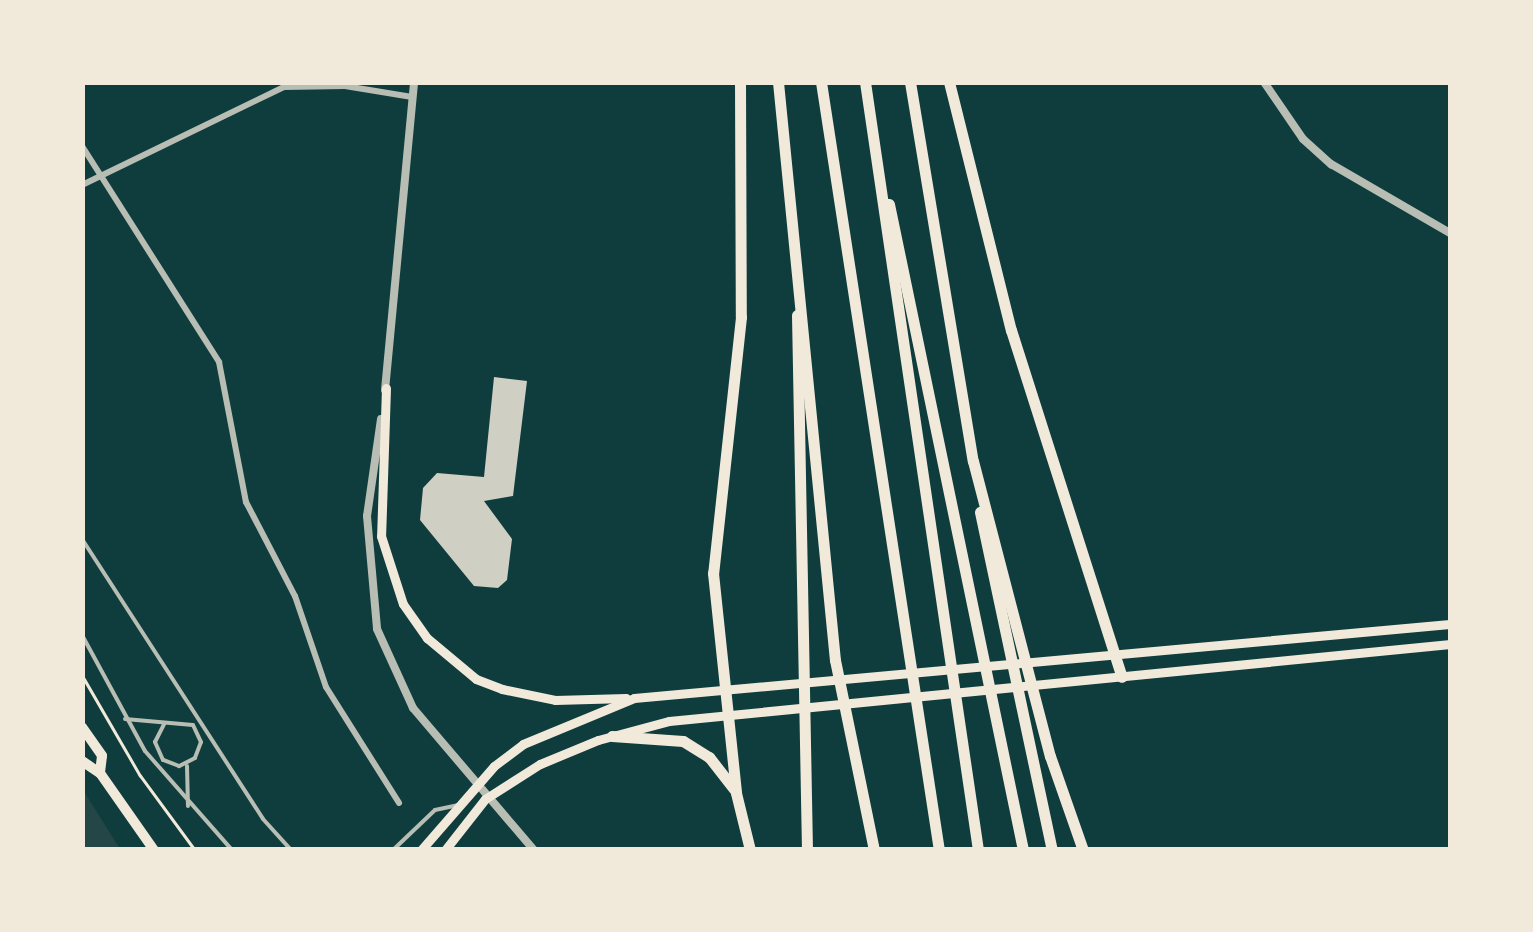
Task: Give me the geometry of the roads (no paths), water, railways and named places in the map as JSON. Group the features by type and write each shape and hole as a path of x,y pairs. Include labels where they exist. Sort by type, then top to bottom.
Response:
{"highway":[{"path":"740,82 742,300 714,573 736,793 750,850"},
{"path":"778,82 834,660 874,850"},
{"path":"821,82 939,850"},
{"path":"866,82 978,850"},
{"path":"910,82 985,554 1052,850"},
{"path":"949,82 1011,330 1122,677"},
{"path":"874,142 912,300 1023,850"},
{"path":"794,231 807,850"},
{"path":"973,461 1050,756 1083,850"},
{"path":"612,736 665,735 690,744 709,757 736,793"}],"main road":[{"path":"386,388 381,536 403,604 427,638 476,679 516,694 576,702 727,692 1450,624"},
{"path":"445,850 506,784 612,736 731,715 1450,644"},
{"path":"421,850 458,804 523,744 634,698"},
{"path":"82,727 102,756 100,773"},
{"path":"82,761 100,773 154,850"}],"street":[{"path":"414,82 386,388 367,516 377,629 413,708 534,850"},
{"path":"1264,82 1303,139 1331,164 1450,233"},
{"path":"82,185 284,87 345,86 412,97"},
{"path":"82,146 219,362 246,502 294,596 326,687 400,803"}],"lane":[{"path":"82,539 210,736 291,850"},
{"path":"82,635 145,751 188,806 232,850"},
{"path":"188,806 187,764 199,751 194,711"},
{"path":"125,719 193,725"},
{"path":"157,752 164,724"},
{"path":"199,734 210,736"},
{"path":"145,751 157,752 163,760 187,764"},
{"path":"159,771 163,760"},
{"path":"394,850 435,810 458,804"},
{"path":"454,837 458,850"}]}
